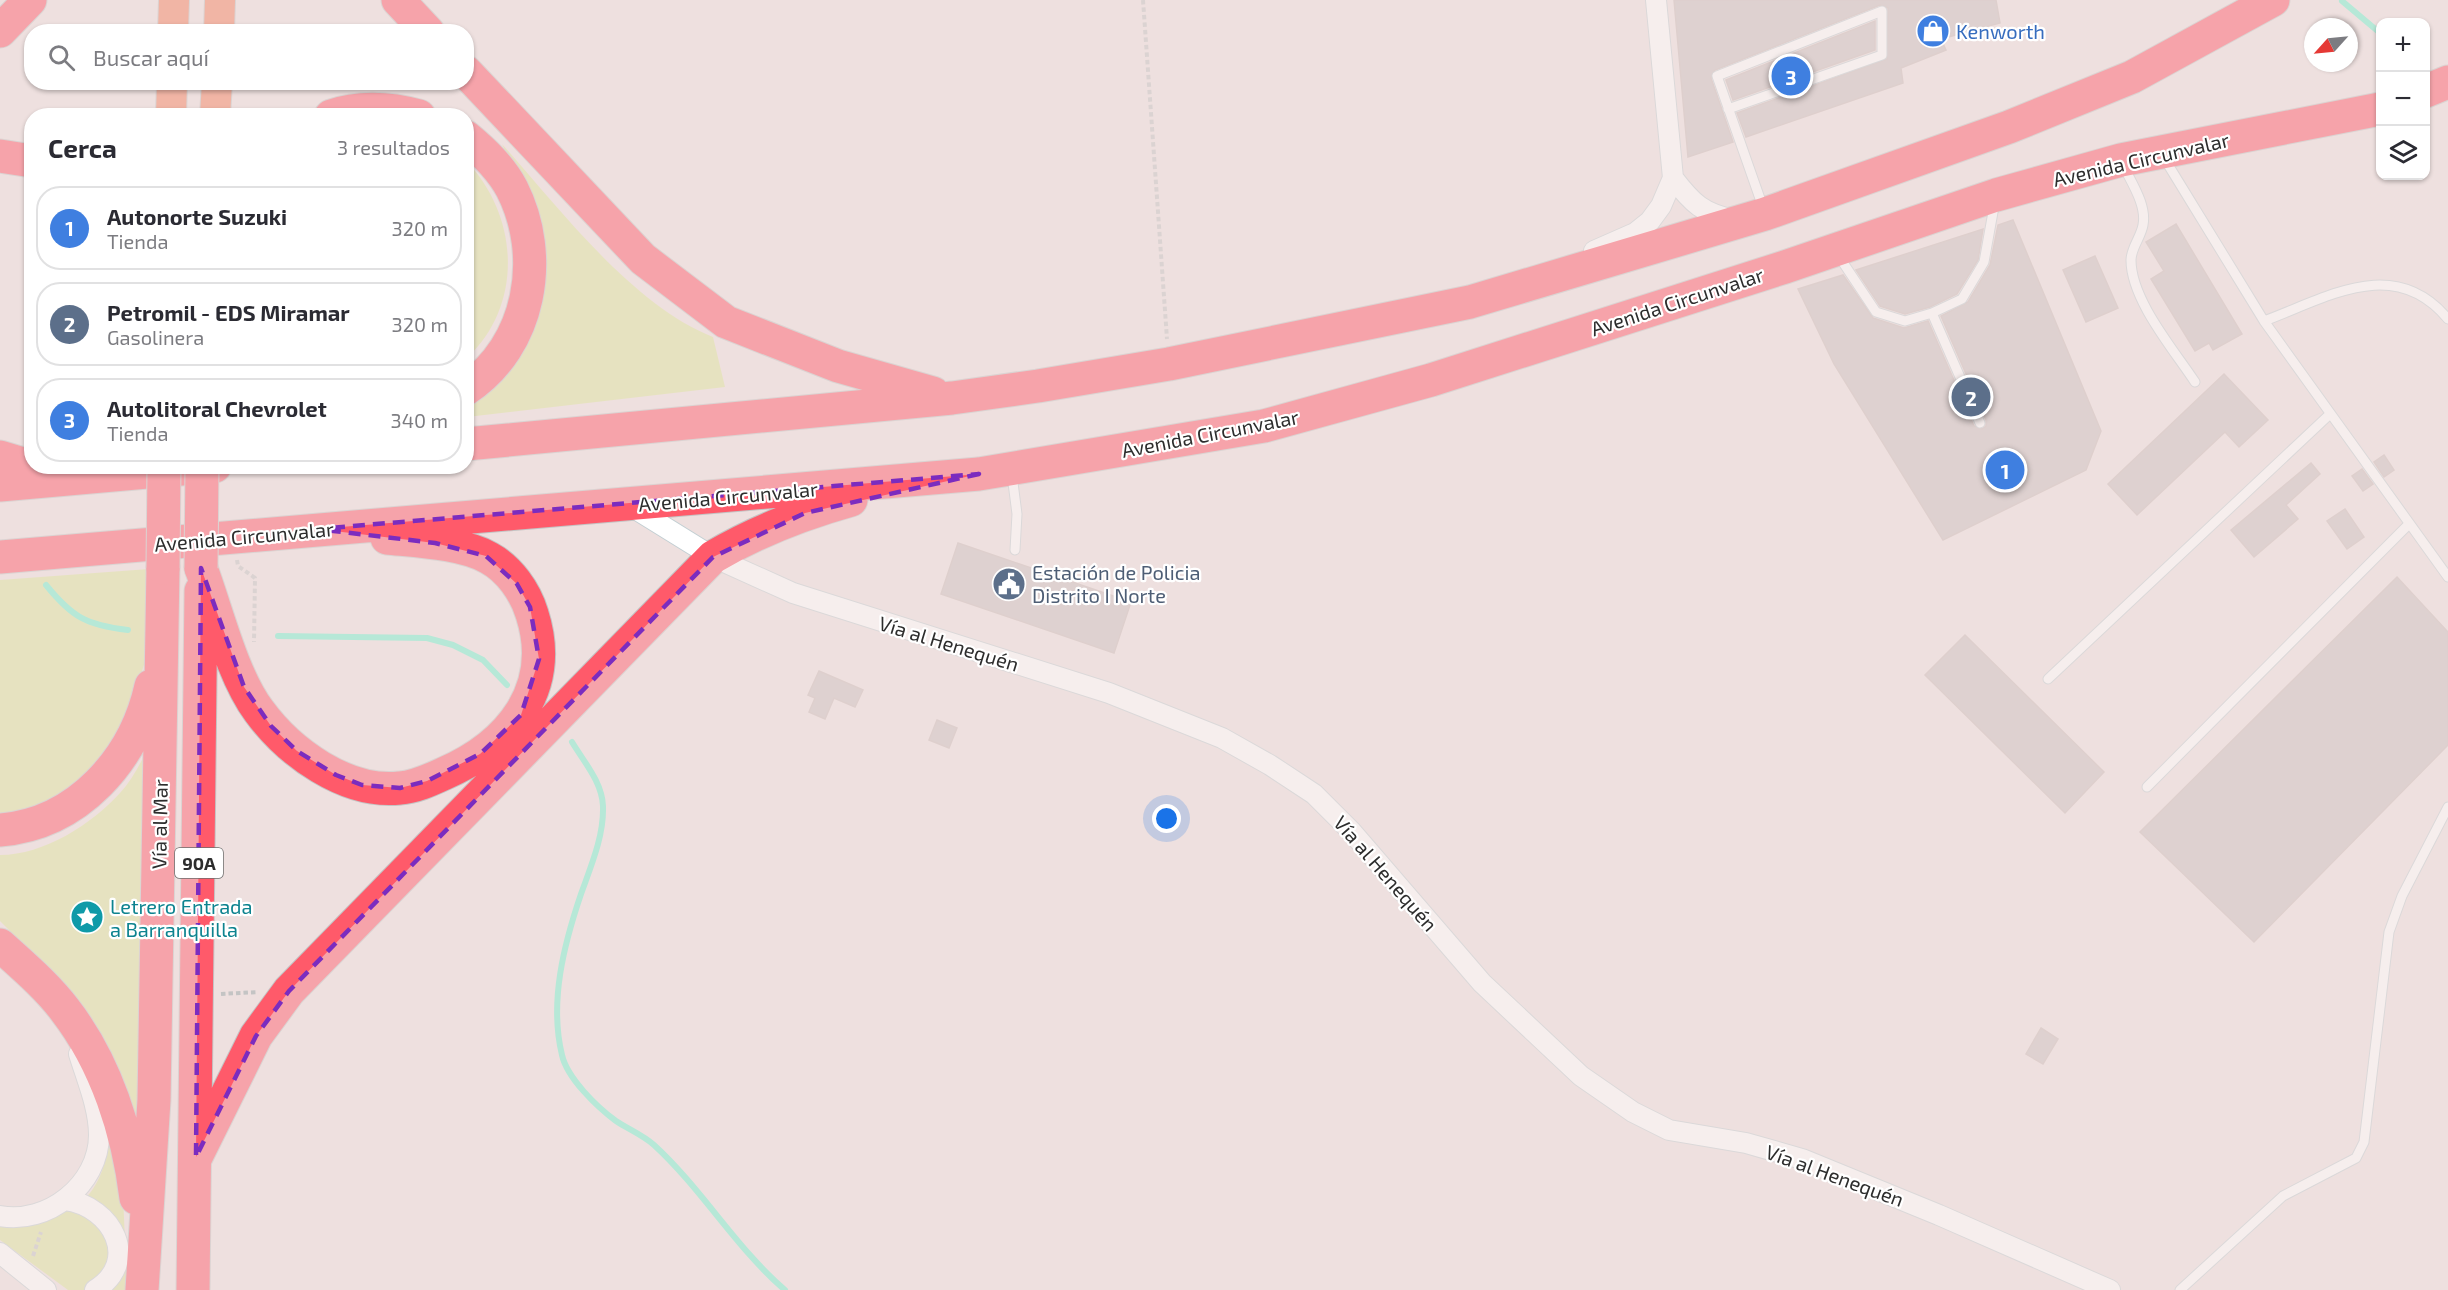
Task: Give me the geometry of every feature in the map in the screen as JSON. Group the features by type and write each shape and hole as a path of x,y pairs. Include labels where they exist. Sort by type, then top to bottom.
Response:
{"highway":[{"path":"0,31 30,0"},
{"path":"398,0 420,24"},
{"path":"474,443 952,398 1169,364 1470,302 1753,218 2009,127 2132,77 2273,0"},
{"path":"474,80 643,259 726,322 838,366 952,398"},
{"path":"2430,89 2448,82"},
{"path":"2430,97 2448,92"},
{"name":"Avenida Circunvalar","path":"0,557 979,474 1264,426 1431,380 1835,250 1996,195 2160,151 2376,110"},
{"path":"474,145 498,168 511,187 522,211 527,232 530,266 524,313 508,345 474,384"},
{"path":"0,156 24,160"},
{"path":"0,457 24,466"},
{"path":"56,474 78,478"},
{"path":"0,484 124,474"},
{"name":"Vía al Mar","path":"142,1290 154,1100 164,474"},
{"name":"Vía al Mar","path":"193,1290 202,474"},
{"path":"196,1157 256,1036 289,991 713,557 750,535 806,513 979,474"},
{"path":"201,568 244,687 271,726 316,764 362,784 400,788 427,781 454,769 497,741 521,714 529,700 539,659 537,628 530,607 517,584 500,565 486,556 466,550 435,543 317,529"},
{"path":"0,830 31,824 62,812 100,784 128,747 146,710 155,666 163,568"},
{"path":"0,945 64,1008 98,1064 126,1139 139,1221 142,1290"}],"main road":[{"path":"173,24 174,0"},
{"path":"219,24 220,0"},
{"path":"171,108 172,90"},
{"path":"215,108 217,90"}],"street":[{"path":"1502,293 1635,233 1661,206 1673,178 1656,0"},
{"path":"1673,178 1699,207 1714,216 1753,218"},
{"name":"Vía al Henequén","path":"628,504 713,557 793,593 1109,693 1222,738 1270,765 1314,794 1351,831 1482,983 1581,1076 1633,1112 1669,1130 1746,1143 1802,1159 1939,1215 2110,1290"},
{"path":"58,1204 91,1167 99,1139 98,1120 90,1090 64,1008"},
{"path":"0,1216 21,1218 58,1204 78,1202 95,1210 114,1229 116,1260 110,1276 95,1290"},
{"path":"0,1253 46,1290"}],"lane":[{"path":"1728,109 1882,55 1880,0"},
{"path":"1753,218 1728,109 1716,76 1882,11"},
{"path":"2160,151 2264,321 2329,415 2448,577"},
{"path":"2121,160 2143,213 2144,226 2131,258 2135,285 2151,316 2195,382"},
{"path":"1835,250 1876,312 1905,321 1932,313 1962,299 1984,262 1996,195"},
{"path":"2264,321 2359,285 2402,285 2437,306 2448,319"},
{"path":"1932,313 1980,423"},
{"path":"2048,679 2329,415"},
{"path":"1012,469 1017,514 1015,550"},
{"path":"2147,787 2409,524"},
{"path":"2180,1290 2283,1196 2356,1158 2364,1142 2390,932 2403,896 2448,807"}],"path":[{"path":"1143,0 1169,364"},
{"path":"234,537 238,566 255,578 254,652"},
{"path":"198,994 289,991"},
{"path":"26,1273 58,1204"}],"highlighted area":[{"path":"979,474 805,513 713,557 289,991 256,1036 196,1157 201,568 244,687 271,726 297,751 336,775 362,785 400,788 427,781 480,754 521,715 539,659 530,607 517,584 486,556 435,543 317,529"}],"green space":[{"path":"502,144 572,225 626,279 683,322 713,337 725,387 474,416 474,402 502,374 517,354 539,310 546,262 543,237 531,201"},
{"path":"474,171 497,208 505,234 508,260 506,287 498,313 485,337 474,350"},
{"path":"149,569 147,656 121,734 64,802 0,822 0,580"},
{"path":"149,746 142,1149 32,953 0,921 0,855 17,854 50,844 96,816 125,788"},
{"path":"107,1127 123,1194 127,1290 68,1290 0,1240 0,1223 33,1220 62,1213 75,1207 86,1198 105,1163"}],"building":[{"path":"1674,0 1996,0 2000,23 1941,39 1946,50 1901,68 1903,83 1746,137 1737,113 1887,59 1888,8 1880,5 1715,70 1711,78 1733,142 1688,157"},
{"path":"1875,21 1875,50 1733,100 1726,80"},
{"path":"2013,220 2101,431 2086,470 1943,540 1834,364 1798,289 1843,275 1873,318 1904,328 1928,321 1974,426 1982,429 1986,426 1986,420 1941,316 1968,302 1990,265 1998,225"},
{"path":"2176,224 2242,334 2213,350 2209,343 2195,351 2151,279 2164,271 2146,242"},
{"path":"1983,229 1978,260 1957,294 1930,307 1905,314 1880,306 1856,270"},
{"path":"2095,256 2118,308 2086,322 2063,270"},
{"path":"2224,374 2268,420 2239,447 2225,432 2137,515 2108,484"},
{"path":"2384,455 2394,470 2384,477 2374,462"},
{"path":"2311,463 2320,474 2286,505 2298,519 2254,557 2231,530"},
{"path":"2362,469 2373,484 2363,491 2352,476"},
{"path":"2345,509 2364,537 2347,549 2327,521"},
{"path":"958,543 1131,602 1114,653 941,594"},
{"path":"2397,577 2448,632 2448,745 2254,942 2140,832"},
{"path":"1965,635 2104,772 2065,813 1925,675"},
{"path":"819,671 863,690 855,707 834,698 825,719 809,712 815,698 808,695"},
{"path":"937,720 957,728 949,748 929,740"},
{"path":"2041,1028 2058,1039 2043,1064 2026,1054"}],"waterway":[{"path":"2342,1 2376,30"},
{"path":"46,585 64,605 81,618 101,625 128,630"},
{"path":"278,636 427,638 453,645 483,660 507,685"},
{"path":"572,742 596,780 602,797 603,817 593,862 569,933 560,973 558,1035 565,1064 576,1082 600,1108 616,1121 650,1141 671,1162 767,1274 785,1290"}],"place":[{"name":"Kenworth","path":"1933,31"},
{"name":"Autolitoral Chevrolet","path":"1791,76"},
{"name":"Petromil - EDS Miramar","path":"1971,397"},
{"name":"Autonorte Suzuki","path":"2005,470"},
{"name":"Estación de Policia Distrito I Norte","path":"1009,584"},
{"name":"Letrero Entrada a Barranquilla","path":"87,917"}]}
